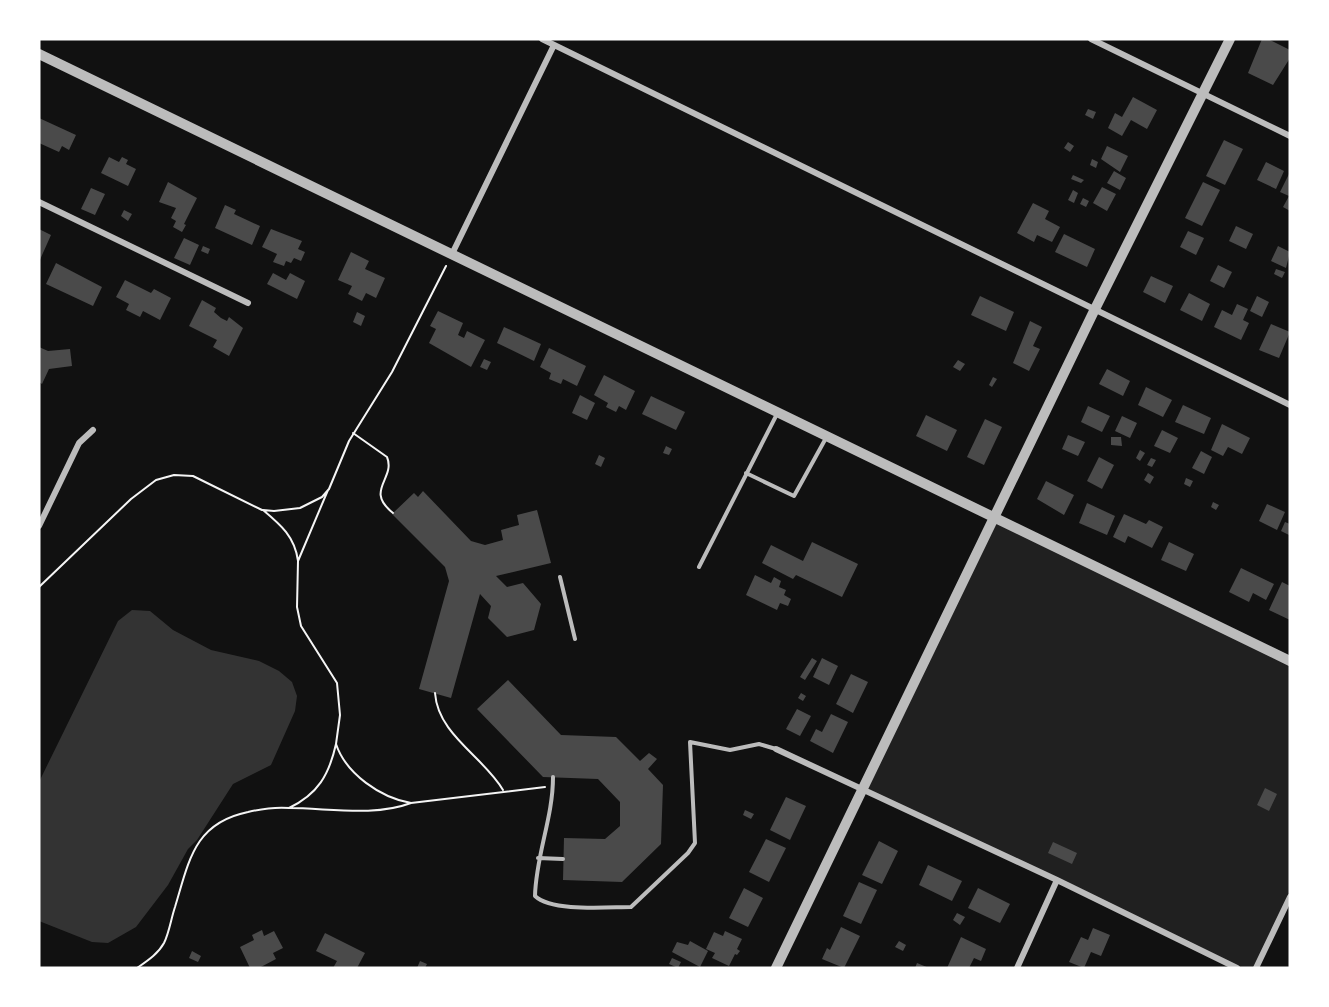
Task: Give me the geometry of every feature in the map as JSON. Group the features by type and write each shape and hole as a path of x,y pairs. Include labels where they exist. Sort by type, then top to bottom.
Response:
{"street":[{"path":"542,39 1290,405"},
{"path":"1091,39 1290,136"},
{"path":"776,968 1094,311 1230,39"},
{"path":"452,254 554,45"},
{"path":"39,54 1290,661"},
{"path":"39,202 248,303"},
{"path":"39,526 79,443 93,430"},
{"path":"776,749 1058,880 1237,968"},
{"path":"1017,968 1058,880"},
{"path":"1256,968 1290,897"}],"lane":[{"path":"699,567 777,413"},
{"path":"746,474 794,496 826,437"},
{"path":"560,577 575,639"},
{"path":"553,777 551,808 538,858 535,896 540,901 555,905 631,907 688,853 694,843 690,742 730,750 759,744 776,749"},
{"path":"538,858 564,859"}],"path":[{"path":"298,561 353,433 392,372 452,254"},
{"path":"353,433 387,457 389,466 380,490 384,506 393,513"},
{"path":"39,587 131,499 156,480 174,475 193,476 263,510 284,527 297,548 297,606 301,626 337,683 340,715 332,761 319,788 289,808"},
{"path":"263,510 300,508 322,496 328,490"},
{"path":"435,693 438,710 458,740 503,790"},
{"path":"336,744 346,763 377,791 411,803"},
{"path":"137,968 155,955 165,942 194,848 213,825 232,816 258,810 289,808 377,811 411,803 503,790 553,786"}],"shaded area":[{"path":"993,518 1290,661 1290,897 1256,968 1237,968 862,789"},
{"path":"132,610 150,611 173,630 211,650 259,661 279,671 292,682 297,696 295,711 271,765 233,784 197,840 188,849 168,885 136,927 108,943 92,942 39,921 39,782 118,621"}],"building":[{"path":"1262,39 1268,39 1290,50 1290,58 1273,85 1248,73"},
{"path":"1133,97 1157,110 1147,129 1131,120 1122,136 1108,128 1115,113 1122,117"},
{"path":"1088,109 1096,112 1093,119 1085,115"},
{"path":"39,118 76,135 69,150 62,146 59,152 39,143"},
{"path":"1224,140 1243,149 1225,185 1206,176"},
{"path":"1068,142 1074,146 1070,152 1064,148"},
{"path":"1107,146 1128,156 1120,172 1101,159"},
{"path":"109,157 119,162 122,157 128,160 126,164 136,169 128,186 101,173"},
{"path":"1092,159 1098,162 1096,168 1090,165"},
{"path":"1266,162 1284,171 1276,189 1257,180"},
{"path":"1114,171 1126,178 1120,190 1107,183"},
{"path":"1290,172 1290,211 1283,207 1289,196 1280,192"},
{"path":"1073,175 1084,180 1081,183 1071,179"},
{"path":"168,182 197,198 182,232 173,227 176,221 171,218 176,208 159,202"},
{"path":"1203,182 1220,190 1202,226 1185,218"},
{"path":"1102,187 1116,194 1107,211 1093,203"},
{"path":"91,188 105,194 95,215 81,209"},
{"path":"1073,190 1078,193 1074,203 1068,200"},
{"path":"1083,198 1089,201 1086,207 1080,204"},
{"path":"1033,203 1049,211 1045,219 1060,227 1052,242 1037,235 1034,242 1017,233"},
{"path":"225,205 236,210 234,214 260,226 252,245 215,228"},
{"path":"124,210 132,214 128,221 121,216"},
{"path":"1236,226 1253,234 1246,249 1229,241"},
{"path":"39,229 51,235 39,262"},
{"path":"271,229 302,241 298,249 305,252 301,261 294,258 291,263 286,261 284,266 273,262 277,254 262,247"},
{"path":"1188,231 1204,238 1196,255 1180,247"},
{"path":"1064,234 1095,249 1087,267 1055,252"},
{"path":"184,238 199,245 190,265 174,258"},
{"path":"203,246 210,249 208,254 201,251"},
{"path":"1278,246 1290,252 1286,268 1271,261"},
{"path":"351,252 369,261 365,269 385,278 376,298 366,293 362,301 348,294 352,286 338,280"},
{"path":"56,263 102,287 93,306 46,284"},
{"path":"1218,265 1232,272 1224,288 1210,281"},
{"path":"1276,269 1285,272 1282,278 1274,274"},
{"path":"273,273 286,280 290,273 305,281 297,299 267,284"},
{"path":"1151,276 1173,286 1165,303 1143,292"},
{"path":"125,280 151,293 154,289 171,298 160,320 143,311 140,317 126,310 129,304 116,297"},
{"path":"1189,293 1210,304 1202,321 1180,310"},
{"path":"980,296 1014,312 1006,331 971,315"},
{"path":"1257,296 1269,302 1262,317 1250,311"},
{"path":"202,300 216,308 214,312 221,318 227,321 229,317 243,328 229,356 213,347 217,340 189,326"},
{"path":"1237,304 1248,309 1243,320 1249,323 1241,340 1214,327 1222,310 1232,315"},
{"path":"438,311 463,323 458,335 464,338 467,331 485,340 471,367 429,343 436,329 430,326"},
{"path":"357,312 365,316 361,326 353,322"},
{"path":"1030,321 1042,327 1033,346 1040,349 1029,371 1013,363"},
{"path":"1271,324 1290,332 1279,358 1259,350"},
{"path":"504,327 541,344 534,361 497,343"},
{"path":"39,347 48,351 70,349 72,366 49,369 42,384 39,382"},
{"path":"549,348 586,366 577,386 563,379 561,384 549,379 551,373 540,367"},
{"path":"484,359 491,362 487,370 480,367"},
{"path":"958,360 965,364 960,371 953,367"},
{"path":"1107,369 1130,381 1123,396 1099,384"},
{"path":"604,375 635,391 626,410 619,406 616,412 606,407 608,403 594,395"},
{"path":"993,377 997,379 992,387 989,385"},
{"path":"1146,387 1172,400 1163,417 1138,405"},
{"path":"580,395 595,403 587,420 572,413"},
{"path":"651,396 685,412 676,430 642,414"},
{"path":"1183,405 1211,418 1204,434 1175,422"},
{"path":"1088,406 1110,416 1102,432 1081,422"},
{"path":"926,415 957,430 947,451 916,436"},
{"path":"1122,416 1137,423 1130,438 1115,431"},
{"path":"985,419 1002,427 984,465 967,457"},
{"path":"1222,424 1250,438 1242,454 1228,447 1223,456 1211,450"},
{"path":"1162,430 1178,438 1170,453 1154,446"},
{"path":"1068,435 1085,442 1078,456 1062,449"},
{"path":"1111,437 1121,437 1122,446 1111,445"},
{"path":"666,446 672,449 669,455 663,453"},
{"path":"1140,450 1145,453 1140,461 1136,458"},
{"path":"1201,451 1212,457 1204,474 1192,468"},
{"path":"599,455 605,458 601,467 595,464"},
{"path":"1099,457 1114,465 1102,489 1087,481"},
{"path":"1151,458 1156,460 1152,467 1147,465"},
{"path":"1148,473 1154,477 1150,484 1144,480"},
{"path":"1186,478 1193,481 1190,487 1184,484"},
{"path":"1046,481 1074,495 1064,515 1037,499"},
{"path":"423,491 471,541 485,545 503,540 501,530 519,525 517,515 537,510 551,563 496,576 507,587 523,583 541,604 534,630 507,637 488,618 491,606 480,594 451,698 419,689 449,581 445,567 392,514 414,493 418,497"},
{"path":"1213,502 1219,505 1216,510 1211,507"},
{"path":"1087,503 1115,516 1107,535 1079,523"},
{"path":"1267,504 1285,512 1277,530 1259,521"},
{"path":"1124,514 1146,524 1149,520 1163,527 1152,548 1128,536 1125,543 1113,537"},
{"path":"1285,522 1290,524 1289,535 1281,531"},
{"path":"812,542 858,564 842,597 796,575 793,579 762,563 771,545 803,561"},
{"path":"1169,542 1194,554 1186,571 1161,560"},
{"path":"1241,568 1274,584 1266,600 1253,593 1249,602 1229,592"},
{"path":"755,575 771,583 774,577 781,581 779,587 786,590 784,595 791,599 788,606 780,603 777,610 746,595"},
{"path":"1282,582 1290,586 1290,620 1269,610"},
{"path":"812,658 817,661 805,680 800,677"},
{"path":"822,658 838,666 829,685 813,677"},
{"path":"851,674 868,682 853,713 836,704"},
{"path":"508,680 561,735 616,737 640,761 649,753 657,759 648,769 663,785 661,844 622,882 563,880 564,838 605,839 620,826 620,802 598,779 543,777 477,709"},
{"path":"801,693 806,696 803,701 798,698"},
{"path":"797,709 811,716 800,736 786,729"},
{"path":"831,714 848,722 833,753 810,741 816,729 822,732"},
{"path":"1265,788 1277,794 1269,811 1257,805"},
{"path":"786,797 806,806 790,840 770,830"},
{"path":"745,810 754,814 751,819 743,815"},
{"path":"766,839 786,848 769,882 749,872"},
{"path":"879,841 898,851 882,884 862,875"},
{"path":"1053,842 1077,853 1072,864 1048,853"},
{"path":"928,865 962,881 952,901 919,885"},
{"path":"859,882 877,890 861,924 843,916"},
{"path":"744,888 763,898 748,927 729,918"},
{"path":"978,888 1010,904 1000,923 968,908"},
{"path":"957,913 965,917 960,925 953,920"},
{"path":"841,927 860,936 844,968 822,959 827,948 830,950"},
{"path":"1093,928 1110,935 1101,956 1091,952 1084,968 1069,962 1081,937 1088,940"},
{"path":"262,930 264,936 274,931 283,948 273,953 276,959 259,968 250,968 240,947 254,940 252,935"},
{"path":"725,931 742,939 737,949 740,951 737,955 735,954 729,966 712,958 715,953 706,949 714,932 723,936"},
{"path":"325,933 365,953 357,968 333,968 337,961 316,951"},
{"path":"961,937 986,949 981,961 974,958 969,968 947,968"},
{"path":"690,941 708,951 700,967 672,952 677,942 688,945"},
{"path":"899,941 906,945 903,951 895,947"},
{"path":"192,951 201,956 198,962 189,958"},
{"path":"672,958 681,962 678,968 669,964"},
{"path":"420,961 427,964 425,968 417,968"},
{"path":"917,963 929,968 915,968"}]}
